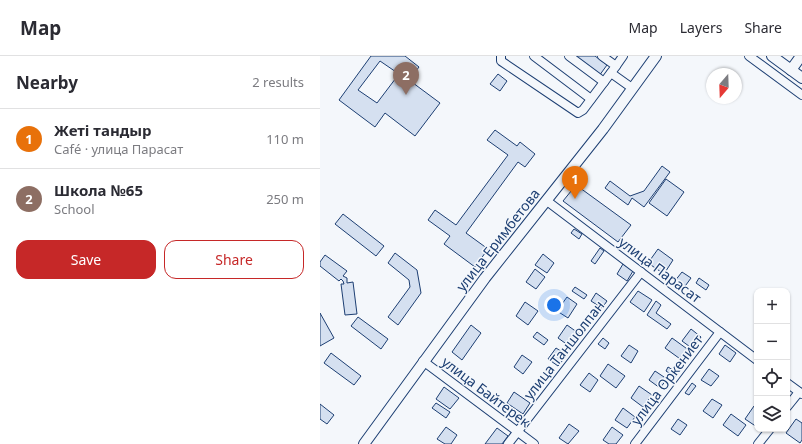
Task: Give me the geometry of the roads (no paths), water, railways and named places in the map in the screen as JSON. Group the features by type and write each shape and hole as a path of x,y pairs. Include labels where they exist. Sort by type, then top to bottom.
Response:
{"main road":[{"name":"улица Еримбетова","path":"364,444 423,361 485,278 603,129 656,56"},
{"path":"772,56 802,78"},
{"path":"791,70 801,56"}],"street":[{"path":"501,56 501,60 571,110 578,113 583,110 623,56"},
{"path":"534,56 591,99"},
{"path":"569,56 604,82"},
{"path":"602,56 632,88"},
{"path":"749,56 802,95"},
{"name":"улица Парасат","path":"546,201 754,358"},
{"name":"улица Таншолпан","path":"508,444 640,272"},
{"name":"улица Оркениет","path":"635,444 720,332"},
{"name":"улица Байтерек","path":"423,361 534,444"},
{"path":"790,385 801,393 790,404"},
{"path":"758,444 768,432"}],"place":[{"name":"Школа №65","path":"406,95"},
{"name":"Жеті тандыр","path":"575,199"}]}
